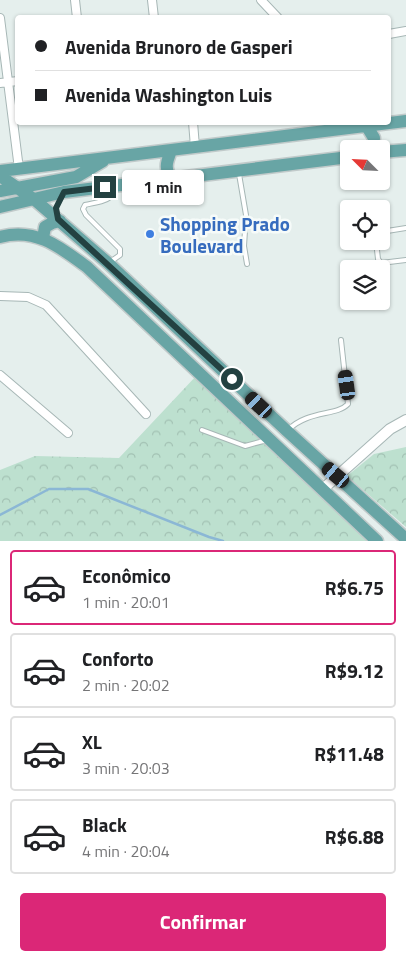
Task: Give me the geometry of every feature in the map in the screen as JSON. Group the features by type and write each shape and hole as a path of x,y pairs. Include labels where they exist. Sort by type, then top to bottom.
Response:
{"main road":[{"path":"391,122 406,121"},
{"path":"0,171 170,152 352,125"},
{"path":"360,125 374,140"},
{"path":"390,151 406,150"},
{"path":"170,152 166,166 168,174 174,180"},
{"path":"0,207 64,192 340,158"},
{"path":"1,194 19,188 76,176 106,159"},
{"path":"0,176 35,200 108,263 286,431 406,539"},
{"path":"59,220 56,208 64,192"},
{"path":"46,240 44,238 46,227 59,220"},
{"path":"0,237 20,233 46,240 87,267 324,488 377,541"}],"street":[{"path":"75,0 77,15"},
{"path":"152,0 154,15"},
{"path":"261,0 275,15"},
{"path":"0,18 19,169"},
{"path":"391,34 406,31"},
{"path":"0,84 15,82"},
{"path":"193,125 195,147"},
{"path":"0,295 28,296 46,305 146,414"},
{"path":"0,375 68,433"},
{"path":"324,488 336,475 390,429 406,420"}],"lane":[{"path":"238,172 246,215 244,238 247,264"},
{"path":"108,263 117,258 121,252 120,249 86,216 83,209 85,205 112,196 114,186"},
{"path":"390,231 406,228"},
{"path":"377,250 378,259 381,263 406,260"},
{"path":"286,431 304,418 342,409 348,404 341,340"},
{"path":"202,430 246,446 271,438"}],"green space":[{"path":"197,375 374,541 0,541 0,470 35,456 119,458"},
{"path":"406,447 406,527 347,476 374,454"}],"waterway":[{"path":"0,515 49,489 88,489 223,541"}],"place":[{"name":"Shopping Prado Boulevard","path":"150,234"}],"route":[{"path":"105,187 64,192 56,208 58,219 232,379"}]}
